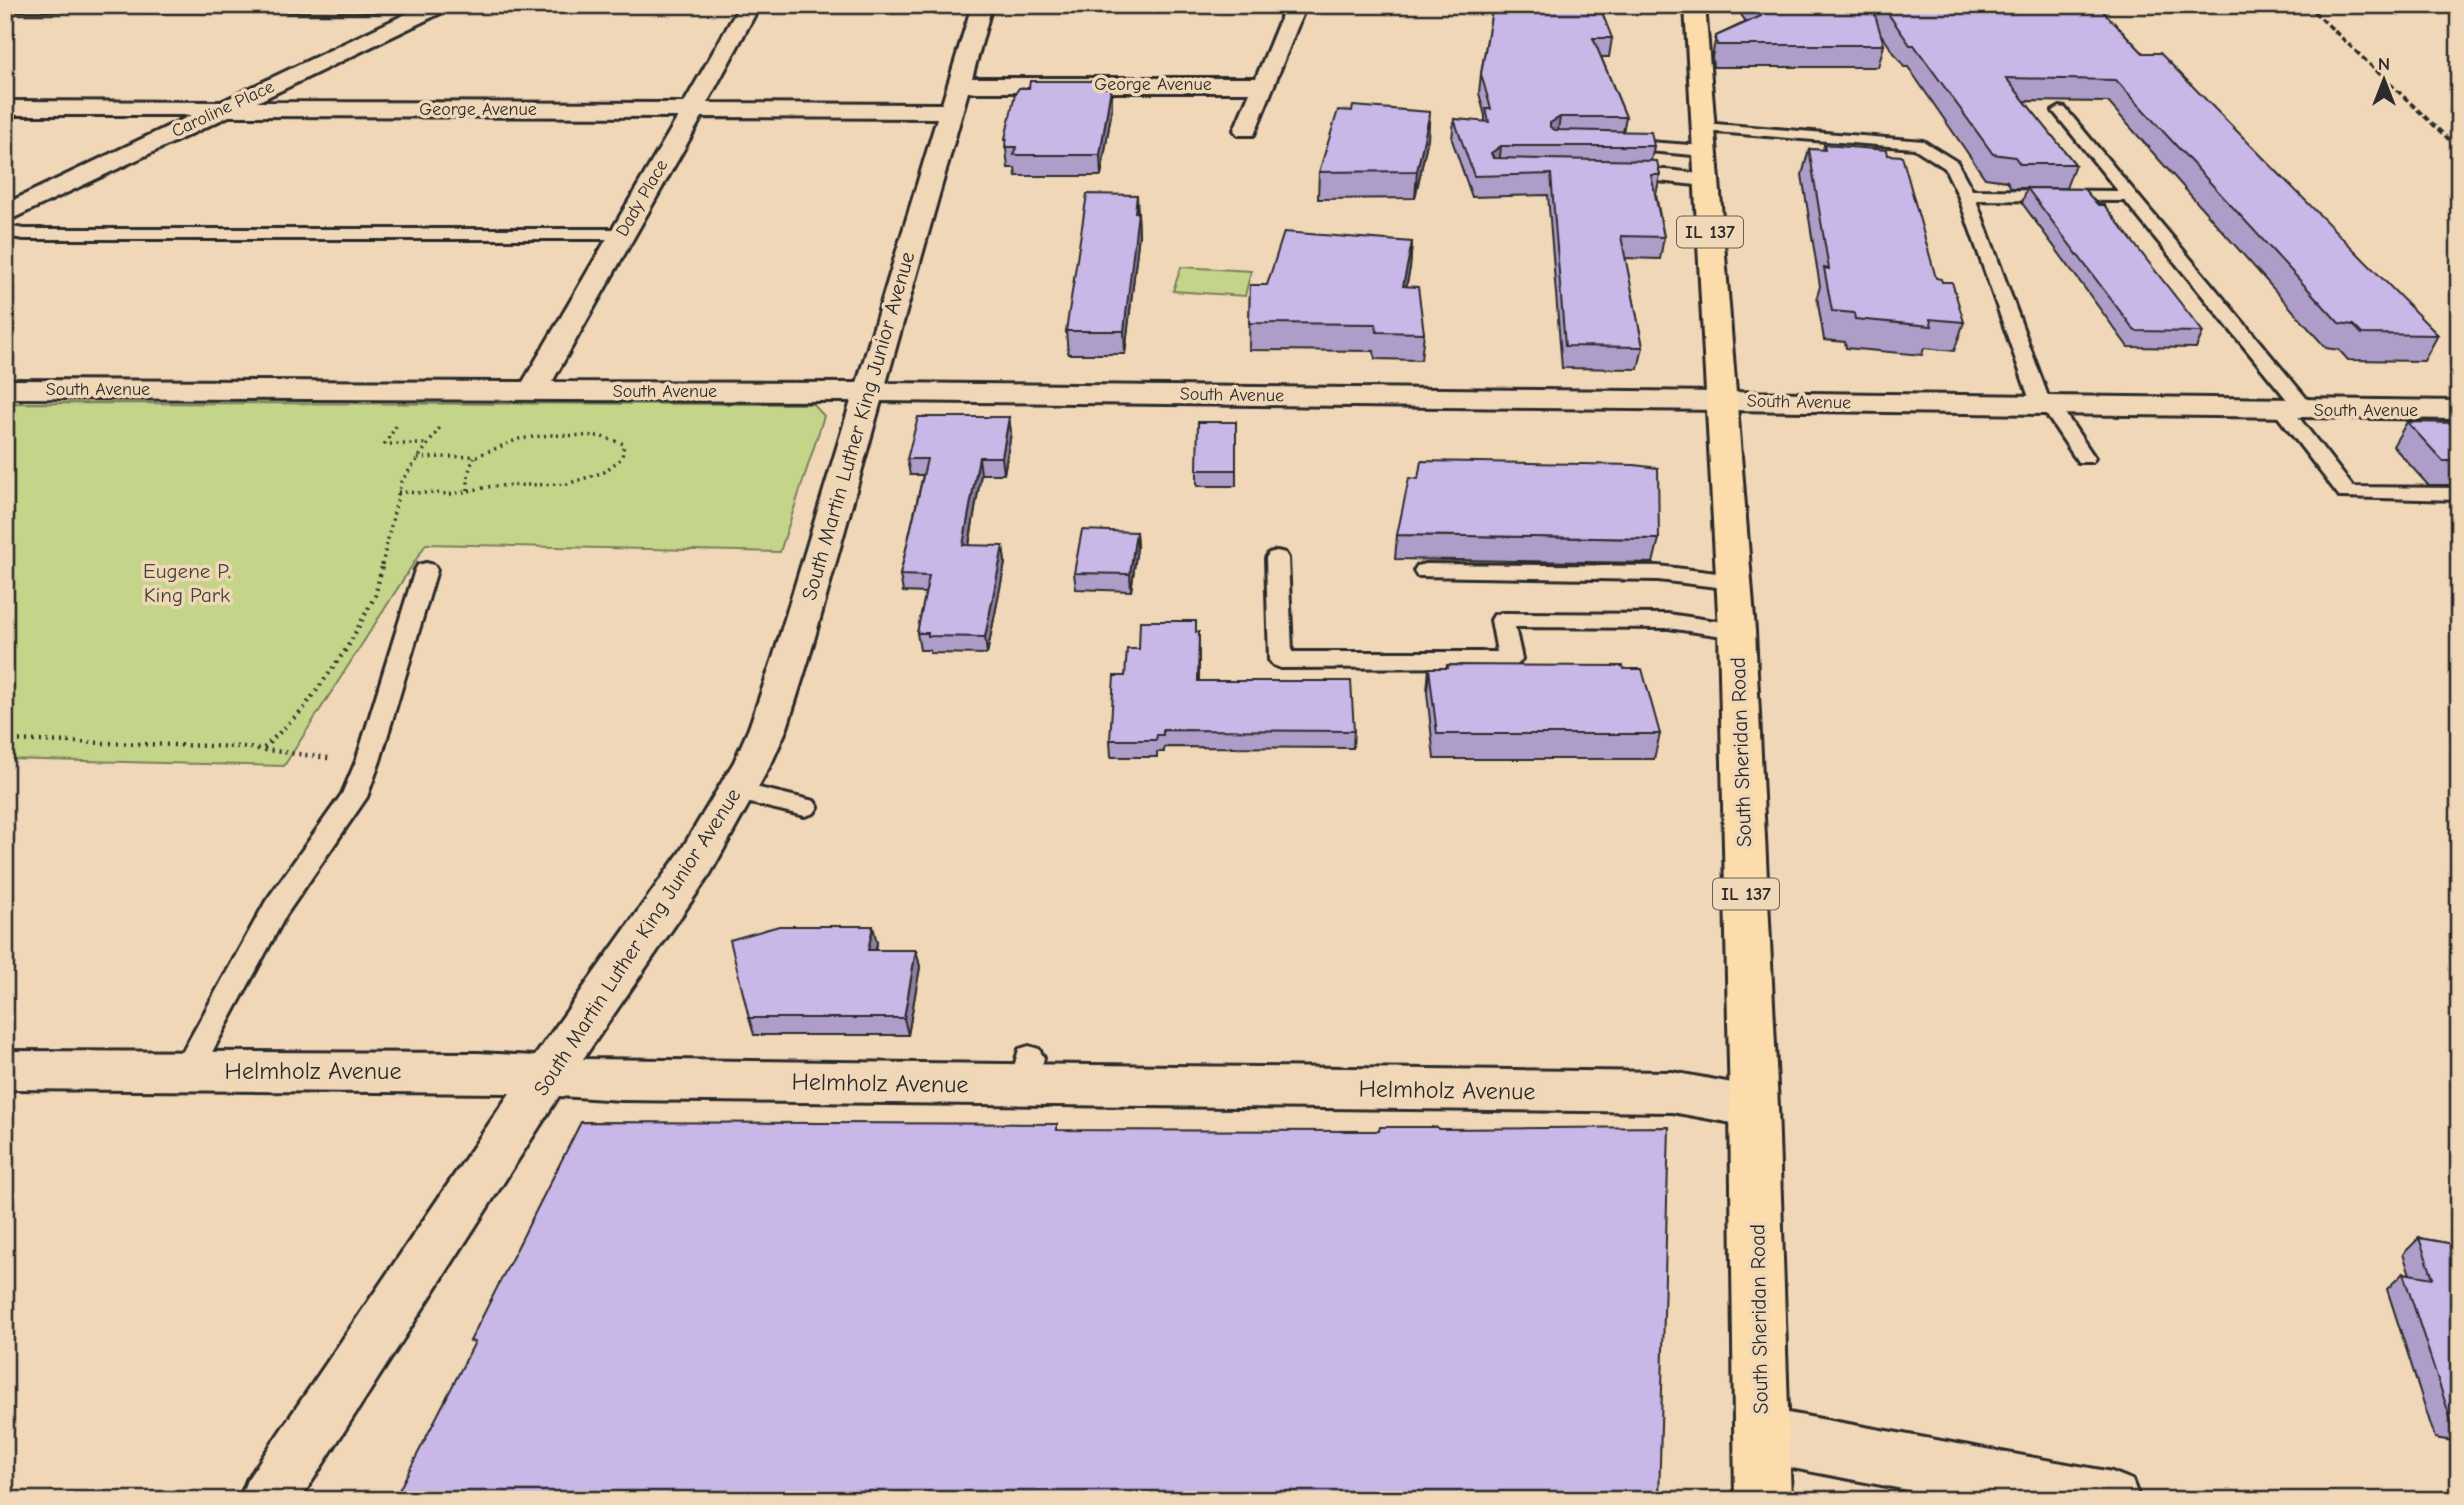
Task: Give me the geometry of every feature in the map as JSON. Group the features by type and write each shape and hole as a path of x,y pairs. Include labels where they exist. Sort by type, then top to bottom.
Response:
{"highway":[{"name":"South Sheridan Road","path":"1695,5 1737,631 1754,1107 1763,1500"}],"street":[{"name":"Dady Place","path":"533,390 750,5"},
{"name":"South Martin Luther King Junior Avenue","path":"267,1500 580,1026 695,863 737,792 775,706 982,5"},
{"path":"1246,130 1296,5"},
{"name":"Caroline Place","path":"5,214 436,8"},
{"name":"George Avenue","path":"5,108 692,111 1265,85"},
{"name":"South Avenue","path":"5,389 868,392 2459,410"},
{"name":"Helmholz Avenue","path":"5,1070 478,1072 622,1081 1027,1071 1672,1092 1754,1107"},
{"path":"1761,1434 2112,1500"}],"lane":[{"path":"5,6 436,8"},
{"path":"2060,111 2132,196 2293,409 2347,493 2459,494"},
{"path":"1608,145 1646,145 1703,139 1918,144 1952,165 2047,406 2085,458"},
{"path":"1609,174 1652,174 1706,181"},
{"path":"1966,195 2132,196"},
{"path":"5,231 24,234 620,234"},
{"path":"1277,558 1281,660 1510,659 1502,620 1668,621 1737,631"},
{"path":"187,1071 276,908 354,797 368,761 426,570"},
{"path":"1425,571 1658,573 1734,582"},
{"path":"737,792 805,807"}],"path":[{"path":"402,417 384,444 428,444"},
{"path":"264,748 304,708 347,648 375,596 401,482 447,417"},
{"path":"398,492 453,494 493,486 577,482 604,472 622,458 624,444 612,437 591,435 537,438 509,443 474,457 418,458"},
{"path":"468,490 468,474 474,457"},
{"path":"5,740 264,748 368,761"}],"green space":[{"path":"1181,267 1251,271 1245,296 1173,291"},
{"name":"Eugene P. King Park","path":"5,403 813,404 824,416 780,552 426,544 284,766 5,759"}],"building":[{"path":"1493,5 1599,5 1612,38 1593,38 1626,117 1560,117 1550,123 1550,127 1555,130 1651,132 1654,146 1501,146 1491,153 1493,158 1657,161 1660,175 1651,175 1664,237 1621,236 1643,347 1565,346 1551,174 1474,176 1454,119 1489,122 1486,109 1491,109 1481,74"},
{"path":"1754,5 1872,5 1884,45 1717,45 1716,36 1761,16"},
{"path":"1882,5 2097,5 2143,53 2160,53 2438,335 2362,334 2353,325 2339,323 2116,80 2006,78 2075,164 2020,164 2015,157 1993,154"},
{"path":"1030,81 1102,81 1100,88 1111,88 1100,155 1014,155 1016,147 1005,147 1015,94 1019,88 1029,88"},
{"path":"1353,106 1430,112 1417,171 1319,172 1338,110 1352,111"},
{"path":"1824,145 1887,150 1888,155 1902,156 1936,278 1942,282 1952,282 1964,322 1930,319 1932,326 1855,319 1854,313 1832,311 1824,268 1829,269 1809,149 1825,150"},
{"path":"2027,188 2084,189 2098,205 2104,205 2203,332 2135,331"},
{"path":"1087,194 1137,195 1135,212 1138,212 1124,331 1066,331"},
{"path":"1284,232 1412,242 1403,286 1418,287 1424,333 1377,332 1376,324 1249,323 1250,285 1267,285"},
{"path":"918,417 1009,417 1002,457 979,457 963,545 1003,546 985,637 928,636 928,633 917,633 929,576 900,575 927,459 907,459"},
{"path":"1198,422 1236,422 1236,470 1197,470"},
{"path":"2407,422 2459,423 2459,461 2443,461"},
{"path":"1421,461 1634,465 1658,468 1659,539 1397,535 1409,478 1418,479"},
{"path":"1082,530 1136,532 1130,574 1074,573"},
{"path":"1140,621 1196,621 1196,632 1199,632 1198,681 1351,681 1354,731 1163,730 1163,735 1157,735 1156,740 1110,740 1114,676 1125,676 1127,649 1139,649"},
{"path":"1447,665 1623,666 1624,669 1642,669 1660,734 1437,734 1429,668 1448,668"},
{"path":"779,926 873,926 868,950 916,950 904,1018 749,1018 730,940"},
{"path":"581,1122 1057,1124 1057,1130 1379,1131 1380,1127 1669,1127 1659,1500 394,1500 475,1342 470,1341"},
{"path":"2419,1238 2459,1245 2459,1425 2452,1423 2403,1273 2433,1278"}],"railway":[{"path":"2307,5 2459,149"}]}
